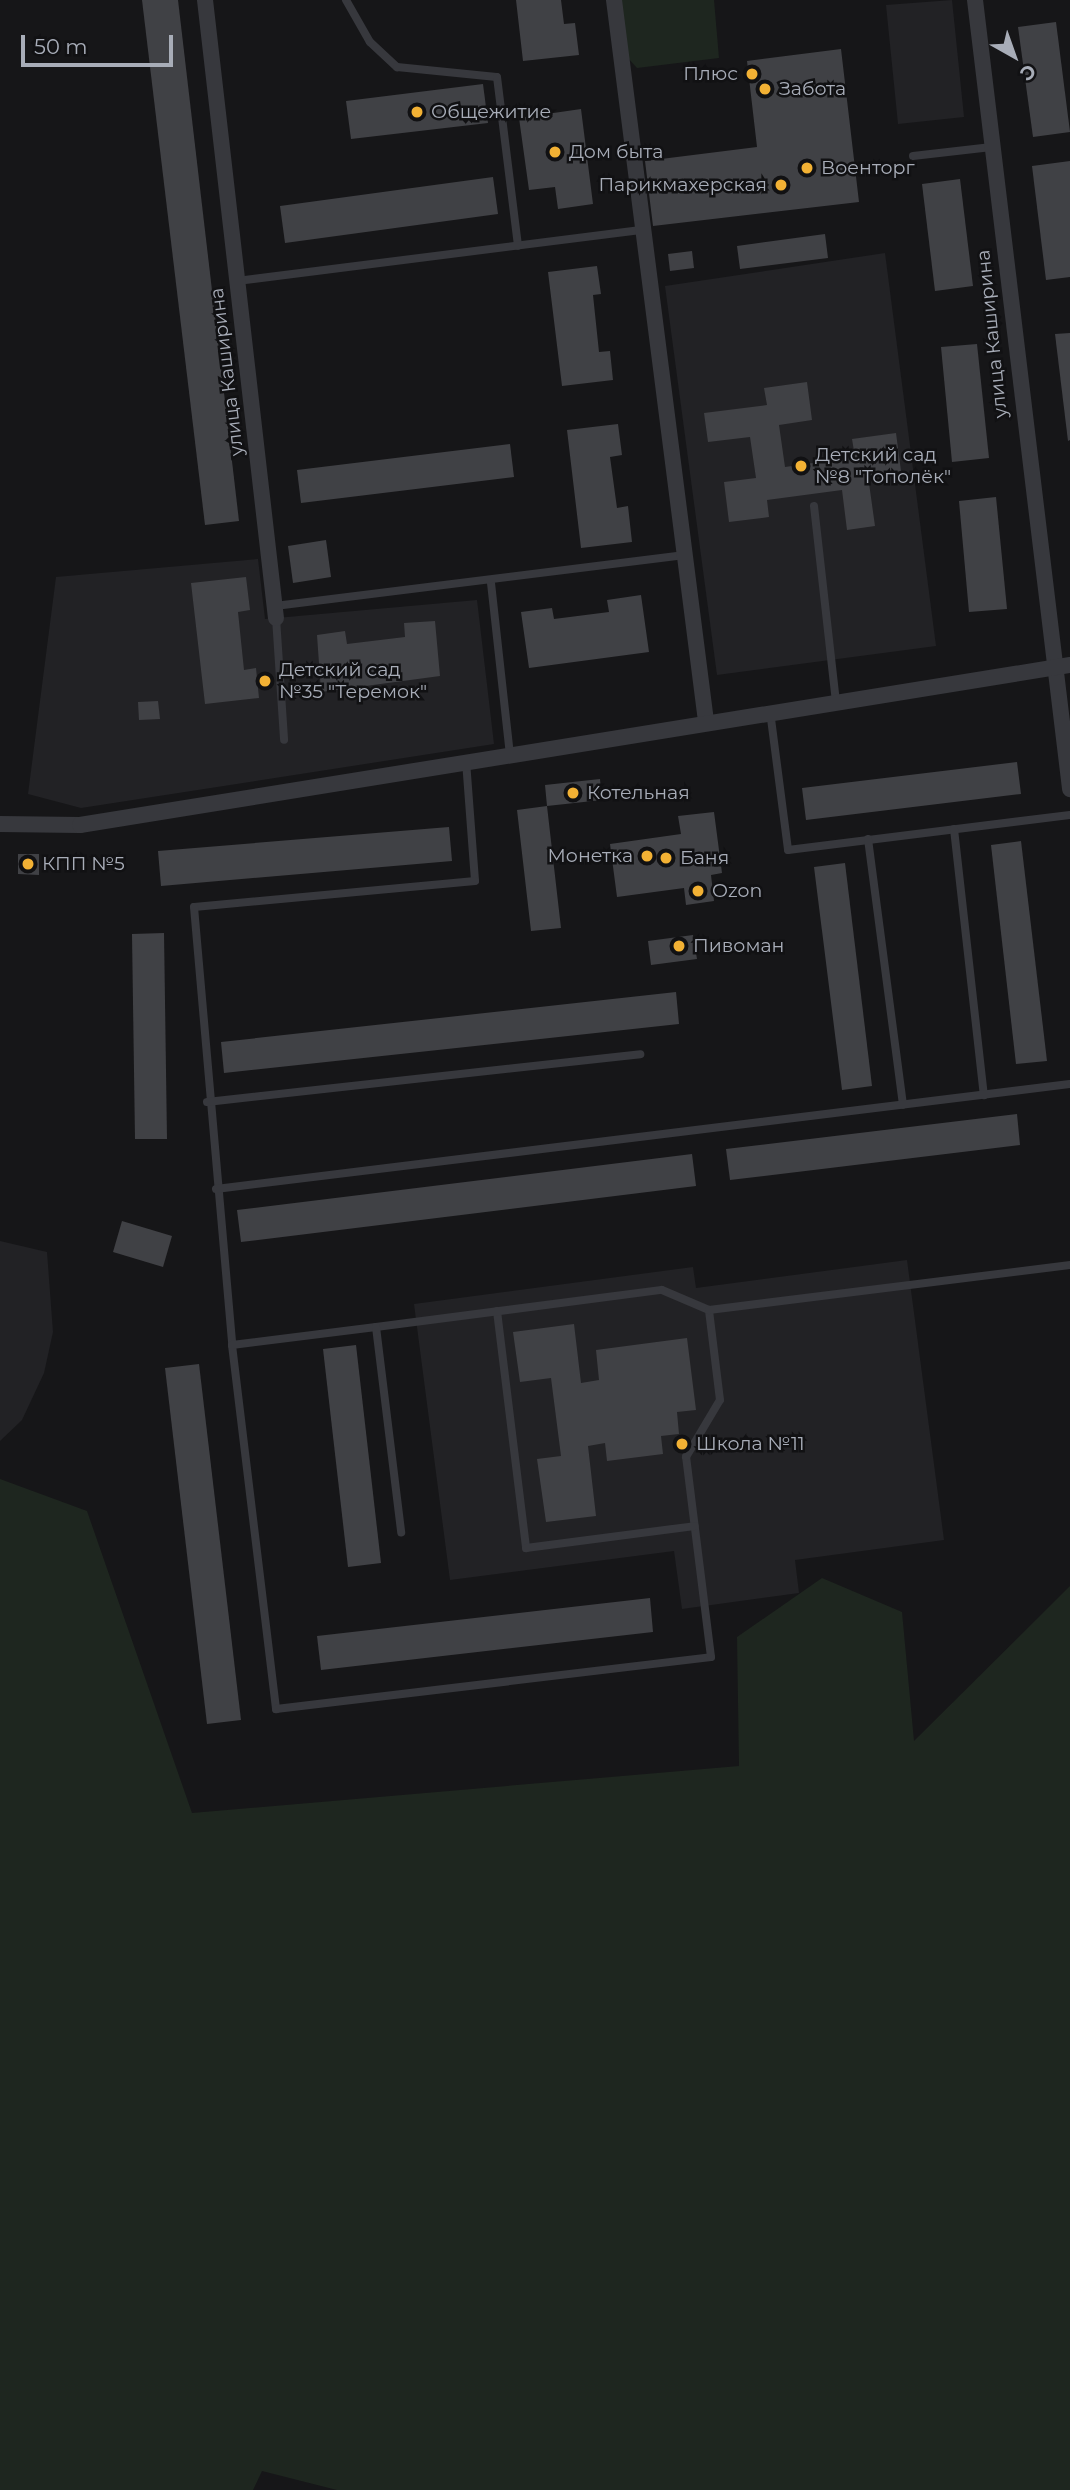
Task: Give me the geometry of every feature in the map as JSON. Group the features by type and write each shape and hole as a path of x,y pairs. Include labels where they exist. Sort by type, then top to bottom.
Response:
{"street":[{"name":"улица Каширина","path":"205,0 276,612"},
{"path":"614,0 706,721"},
{"name":"улица Каширина","path":"975,0 1050,664 1070,789"},
{"path":"0,824 80,825 1050,664 1070,665"}],"lane":[{"path":"346,0 370,42 397,68 497,76 518,246"},
{"path":"913,156 991,147"},
{"path":"237,281 643,230"},
{"path":"814,506 836,701"},
{"path":"276,612 685,555"},
{"path":"491,583 510,755"},
{"name":"улица Каширина","path":"276,612 284,740"},
{"path":"770,711 788,850 1070,815"},
{"path":"466,761 475,881 194,907 207,1102 232,1345 276,1709 711,1657 686,1457 720,1400 709,1310"},
{"path":"954,829 984,1095"},
{"path":"868,839 903,1105"},
{"path":"207,1102 640,1054"},
{"path":"216,1189 1070,1084"},
{"path":"232,1345 662,1290 709,1310 1070,1265"},
{"path":"496,1311 526,1548 695,1526"},
{"path":"376,1327 401,1532"}],"shaded area":[{"path":"619,0 714,0 719,58 637,68 627,57"},
{"path":"952,0 964,117 898,124 886,5"},
{"name":"Детский сад №8 \"Тополёк\"","path":"885,253 936,646 717,675 665,286"},
{"name":"Детский сад №35 \"Теремок\"","path":"258,559 265,619 477,600 494,744 81,808 28,794 56,577"},
{"path":"0,1241 47,1252 53,1332 44,1373 22,1420 0,1441"},
{"name":"Школа №11","path":"907,1260 944,1540 795,1560 799,1593 682,1609 674,1551 450,1580 414,1304 693,1267 696,1288"},
{"path":"0,1479 87,1511 192,1813 739,1766 737,1637 822,1578 902,1612 914,1741 1070,1586 1070,2490 337,2490 262,2471 253,2490 0,2490"}],"building":[{"path":"142,0 178,0 239,521 205,525"},
{"path":"516,0 561,0 564,24 575,23 579,55 523,61"},
{"path":"1056,22 1070,132 1033,137 1018,27"},
{"path":"841,49 859,202 653,226 645,161 757,147 747,61"},
{"name":"Общежитие","path":"483,84 488,123 351,139 346,101"},
{"name":"Дом быта","path":"581,109 593,204 558,209 555,187 529,190 519,118"},
{"path":"1070,161 1070,277 1046,280 1032,166"},
{"path":"493,177 498,214 285,243 280,206"},
{"path":"960,179 973,286 935,291 922,184"},
{"path":"825,234 828,258 740,269 737,246"},
{"path":"692,251 694,268 670,271 668,254"},
{"path":"597,266 601,294 593,295 599,352 610,351 613,380 562,386 548,272"},
{"path":"1070,333 1070,440 1068,441 1055,334"},
{"path":"977,344 989,458 952,462 941,347"},
{"path":"807,382 812,420 779,425 785,467 855,457 852,439 896,433 901,471 868,476 875,526 847,530 842,490 767,500 769,517 729,522 724,482 756,478 750,437 708,442 704,413 767,405 764,388"},
{"path":"618,424 622,455 610,457 617,508 628,506 632,542 581,548 567,430"},
{"path":"510,444 514,477 301,503 297,470"},
{"path":"996,497 1007,609 969,612 959,501"},
{"path":"326,540 331,577 293,583 288,546"},
{"path":"246,577 250,610 238,612 244,670 256,668 259,698 205,704 191,583"},
{"path":"641,595 649,652 529,668 521,612 552,608 554,619 609,612 607,600"},
{"path":"435,621 440,676 321,692 317,635 345,631 347,644 405,637 404,623"},
{"path":"158,701 160,719 139,720 138,702"},
{"path":"1017,762 1021,794 806,820 802,788"},
{"name":"Котельная","path":"600,779 602,800 547,806 545,785"},
{"path":"547,806 561,928 531,931 517,810"},
{"name":"Баня","path":"714,812 722,873 711,875 714,901 686,905 684,888 617,897 610,844 681,834 678,816"},
{"path":"449,827 452,861 161,886 158,851"},
{"path":"1021,841 1047,1061 1016,1064 991,845"},
{"name":"КПП №5","path":"18,854 39,854 39,875 18,874"},
{"path":"845,863 872,1086 842,1090 814,867"},
{"path":"164,933 167,1139 135,1139 132,934"},
{"path":"693,935 697,959 651,965 648,941"},
{"path":"676,992 679,1024 224,1073 221,1042"},
{"path":"1017,1114 1020,1145 730,1180 726,1149"},
{"path":"692,1154 696,1186 241,1242 237,1210"},
{"path":"122,1221 172,1236 163,1267 113,1252"},
{"path":"574,1324 581,1383 599,1380 596,1350 687,1338 696,1410 677,1412 679,1434 661,1436 663,1454 607,1461 605,1443 588,1446 596,1516 546,1522 537,1459 561,1456 551,1378 520,1382 513,1332"},
{"path":"356,1345 381,1563 348,1567 323,1349"},
{"path":"199,1364 241,1720 207,1724 165,1368"},
{"path":"650,1598 653,1632 321,1670 317,1636"}],"place":[{"name":"Плюс","path":"752,74"},
{"name":"Забота","path":"765,89"},
{"name":"Общежитие","path":"417,112"},
{"name":"Дом быта","path":"555,152"},
{"name":"Военторг","path":"807,168"},
{"name":"Парикмахерская","path":"781,185"},
{"name":"Детский сад №8 \"Тополёк\"","path":"801,466"},
{"name":"Детский сад №35 \"Теремок\"","path":"265,681"},
{"name":"Котельная","path":"573,793"},
{"name":"Монетка","path":"647,856"},
{"name":"Баня","path":"666,858"},
{"name":"КПП №5","path":"28,864"},
{"name":"Ozon","path":"698,891"},
{"name":"Пивоман","path":"679,946"},
{"name":"Школа №11","path":"682,1444"}]}
